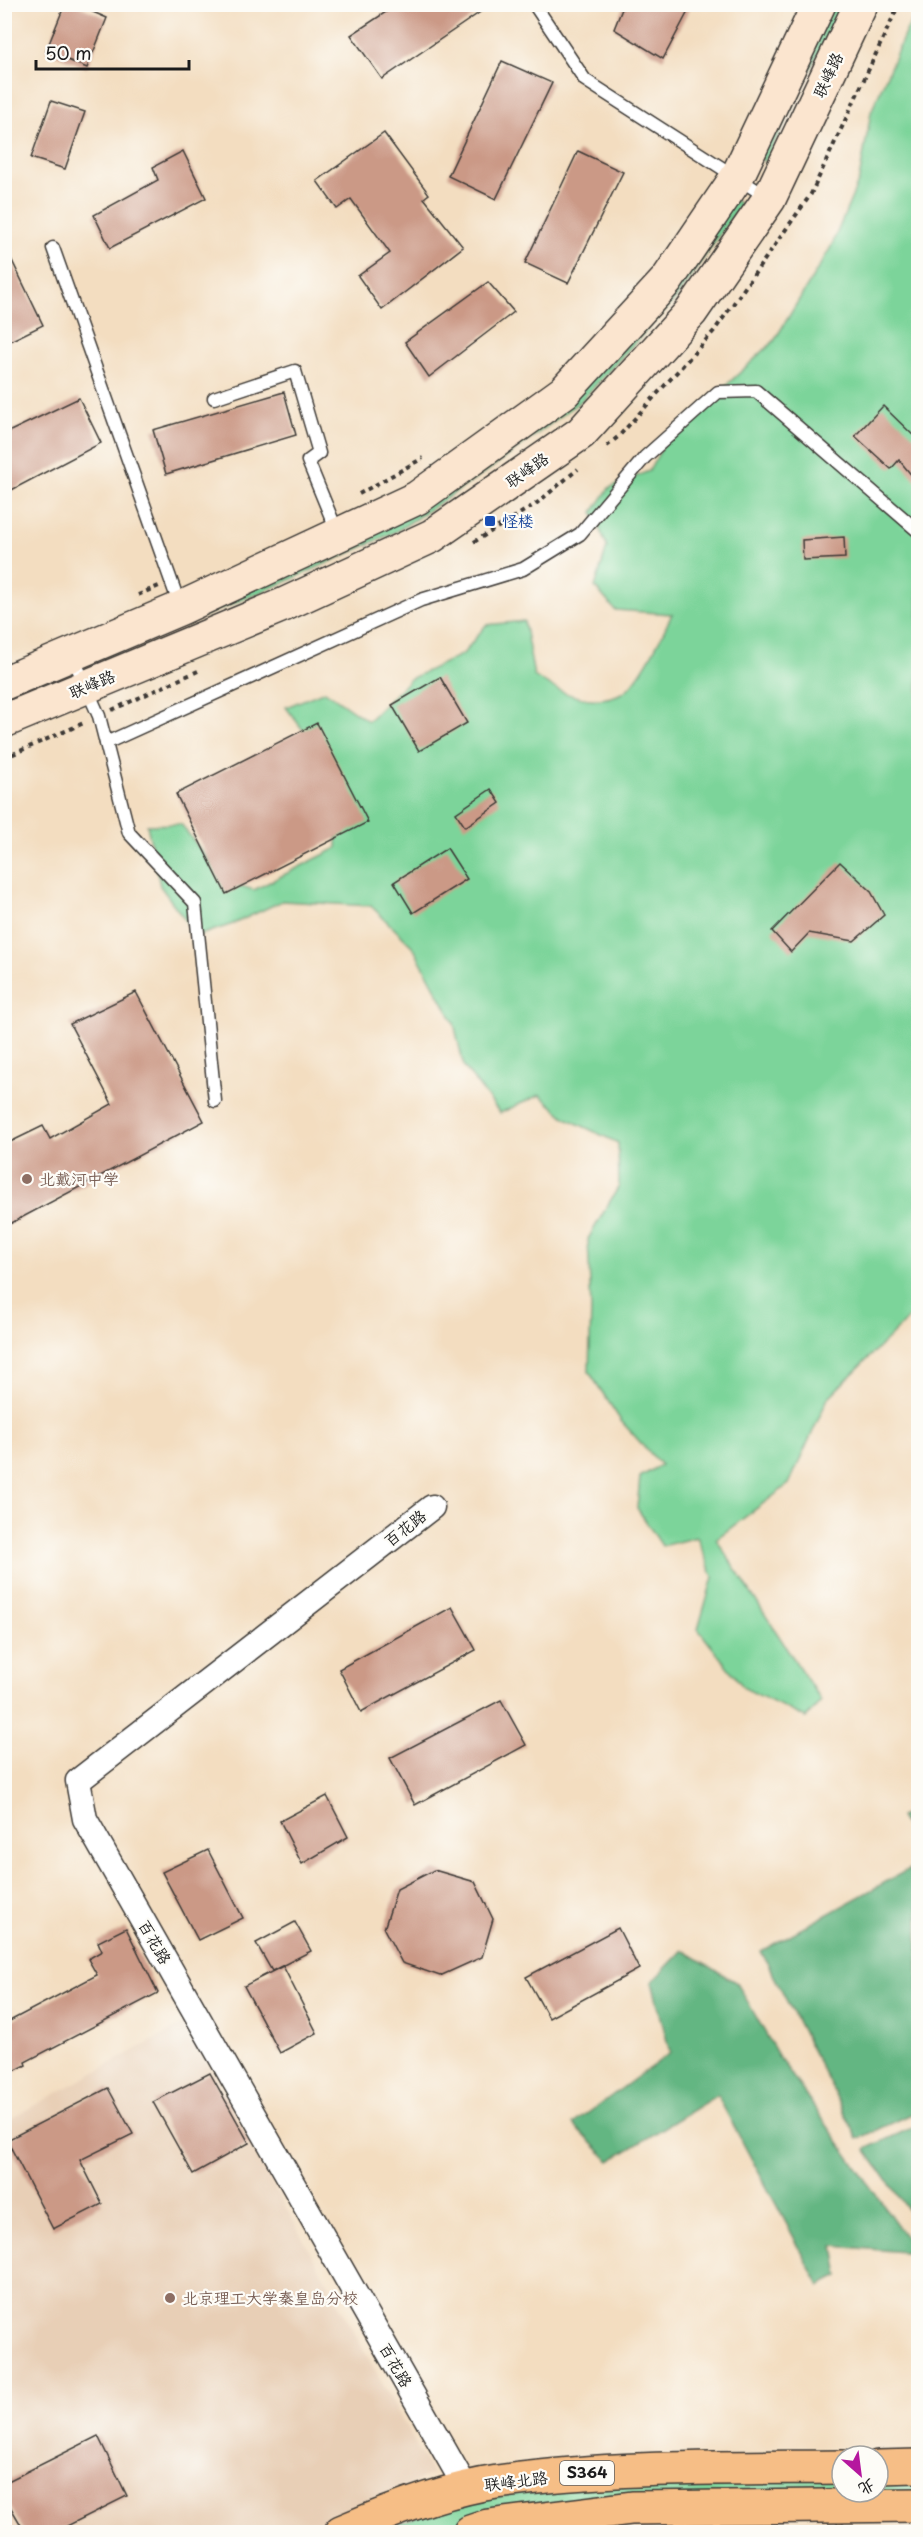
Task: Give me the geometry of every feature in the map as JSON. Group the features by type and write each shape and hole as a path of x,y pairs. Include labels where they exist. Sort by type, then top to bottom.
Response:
{"main road":[{"path":"4,683 72,653 176,595 333,523 417,498 564,392 667,280 737,177 819,4"},
{"name":"联峰路","path":"4,721 283,605 432,536 581,433 691,312 769,199 861,4"},
{"path":"890,2466 918,2466"},
{"name":"联峰北路","path":"341,2532 375,2518 466,2488 496,2482 597,2472 830,2467"},
{"name":"S364","path":"470,2532 488,2526 632,2508 918,2505"}],"street":[{"name":"百花路","path":"432,1507 78,1781 85,1819 466,2488"}],"lane":[{"path":"534,4 585,80 769,199"},
{"path":"52,248 176,595"},
{"path":"214,398 295,370 319,453 308,461 333,523"},
{"path":"106,743 421,600 523,568 580,534 645,457 718,392 756,391 918,531"},
{"path":"72,653 99,716 129,833 195,903 215,1101"}],"path":[{"path":"333,523 426,457"},
{"path":"130,599 176,595"}],"shaded area":[{"name":"北京理工大学秦皇岛分校","path":"185,2023 432,2474 304,2532 8,2532 4,2526 4,2122"}],"green space":[{"path":"830,5 842,5 765,162 756,157"},
{"path":"918,9 918,1309 828,1398 789,1484 716,1539 821,1701 806,1718 744,1688 698,1629 713,1577 697,1537 662,1546 637,1508 640,1477 661,1465 621,1421 589,1372 591,1309 588,1239 619,1186 618,1143 566,1118 540,1095 500,1113 464,1067 454,1023 413,947 371,906 282,901 233,924 197,936 160,886 147,825 181,824 224,881 254,890 337,848 338,825 314,745 286,707 325,691 368,721 410,679 463,654 486,625 524,621 534,676 565,693 588,699 599,699 622,693 629,688 650,657 672,614 615,610 595,587 607,547 593,512 609,488 649,471 665,442 774,341 831,247 859,180 871,112 905,33"},
{"path":"732,199 741,204 674,301 581,401 482,475 397,531 288,581 98,660 476,468"},
{"path":"918,1809 918,1848 900,1817"},
{"path":"909,1869 918,1887 918,2111 858,2139 761,1951"},
{"path":"683,1950 737,1983 779,2057 917,2253 834,2246 839,2276 820,2286 717,2095 610,2161 573,2124 670,2053 652,1982"},
{"path":"918,2125 918,2224 865,2149"},
{"path":"918,2476 918,2493 890,2495 890,2477"},
{"path":"830,2477 830,2498 470,2519 429,2532 373,2532 458,2503 554,2488"}],"building":[{"path":"65,4 74,4 107,18 87,68 46,51"},
{"path":"398,4 492,4 382,79 351,35"},
{"path":"624,4 692,4 663,59 614,29"},
{"path":"502,61 552,83 496,199 448,176"},
{"path":"51,101 85,112 65,169 31,158"},
{"path":"384,133 429,194 424,198 463,247 382,310 358,276 390,253 351,199 337,209 317,181"},
{"path":"183,151 206,198 110,248 94,215 158,180 153,167"},
{"path":"578,151 623,172 568,283 525,263"},
{"path":"4,244 43,325 4,344"},
{"path":"488,282 514,312 429,377 405,342"},
{"path":"284,392 296,435 166,474 153,430"},
{"path":"79,398 101,443 4,494 4,434"},
{"path":"883,406 918,440 918,483 899,460 891,469 855,436"},
{"path":"844,537 845,558 803,560 802,540"},
{"path":"440,677 467,723 419,751 392,705"},
{"path":"317,723 368,822 226,894 176,794"},
{"path":"491,789 500,803 465,827 456,813"},
{"path":"447,848 467,879 413,913 394,882"},
{"path":"840,862 870,890 884,915 854,941 809,933 791,952 772,931"},
{"path":"136,992 204,1121 4,1227 4,1145 43,1126 50,1139 112,1104 70,1024"},
{"path":"452,1607 476,1650 361,1712 339,1669"},
{"path":"501,1700 526,1745 415,1805 390,1758"},
{"path":"327,1796 348,1837 302,1864 280,1821"},
{"path":"208,1850 243,1918 198,1940 162,1872"},
{"path":"434,1870 475,1882 493,1919 482,1957 440,1976 402,1963 384,1929 397,1889"},
{"path":"295,1922 311,1951 272,1971 256,1943"},
{"path":"126,1928 158,1993 25,2062 26,2065 4,2076 4,2024 97,1975 88,1959 102,1951 98,1942"},
{"path":"618,1928 639,1969 549,2018 526,1977"},
{"path":"283,1966 317,2033 280,2053 244,1986"},
{"path":"210,2073 249,2143 193,2174 153,2102"},
{"path":"108,2088 133,2134 80,2160 102,2204 53,2229 7,2140"},
{"path":"98,2436 127,2496 55,2532 25,2532 4,2496 4,2483"}],"place":[{"name":"怪楼","path":"490,521"},
{"name":"北戴河中学","path":"27,1179"},
{"name":"北京理工大学秦皇岛分校","path":"170,2298"}]}
